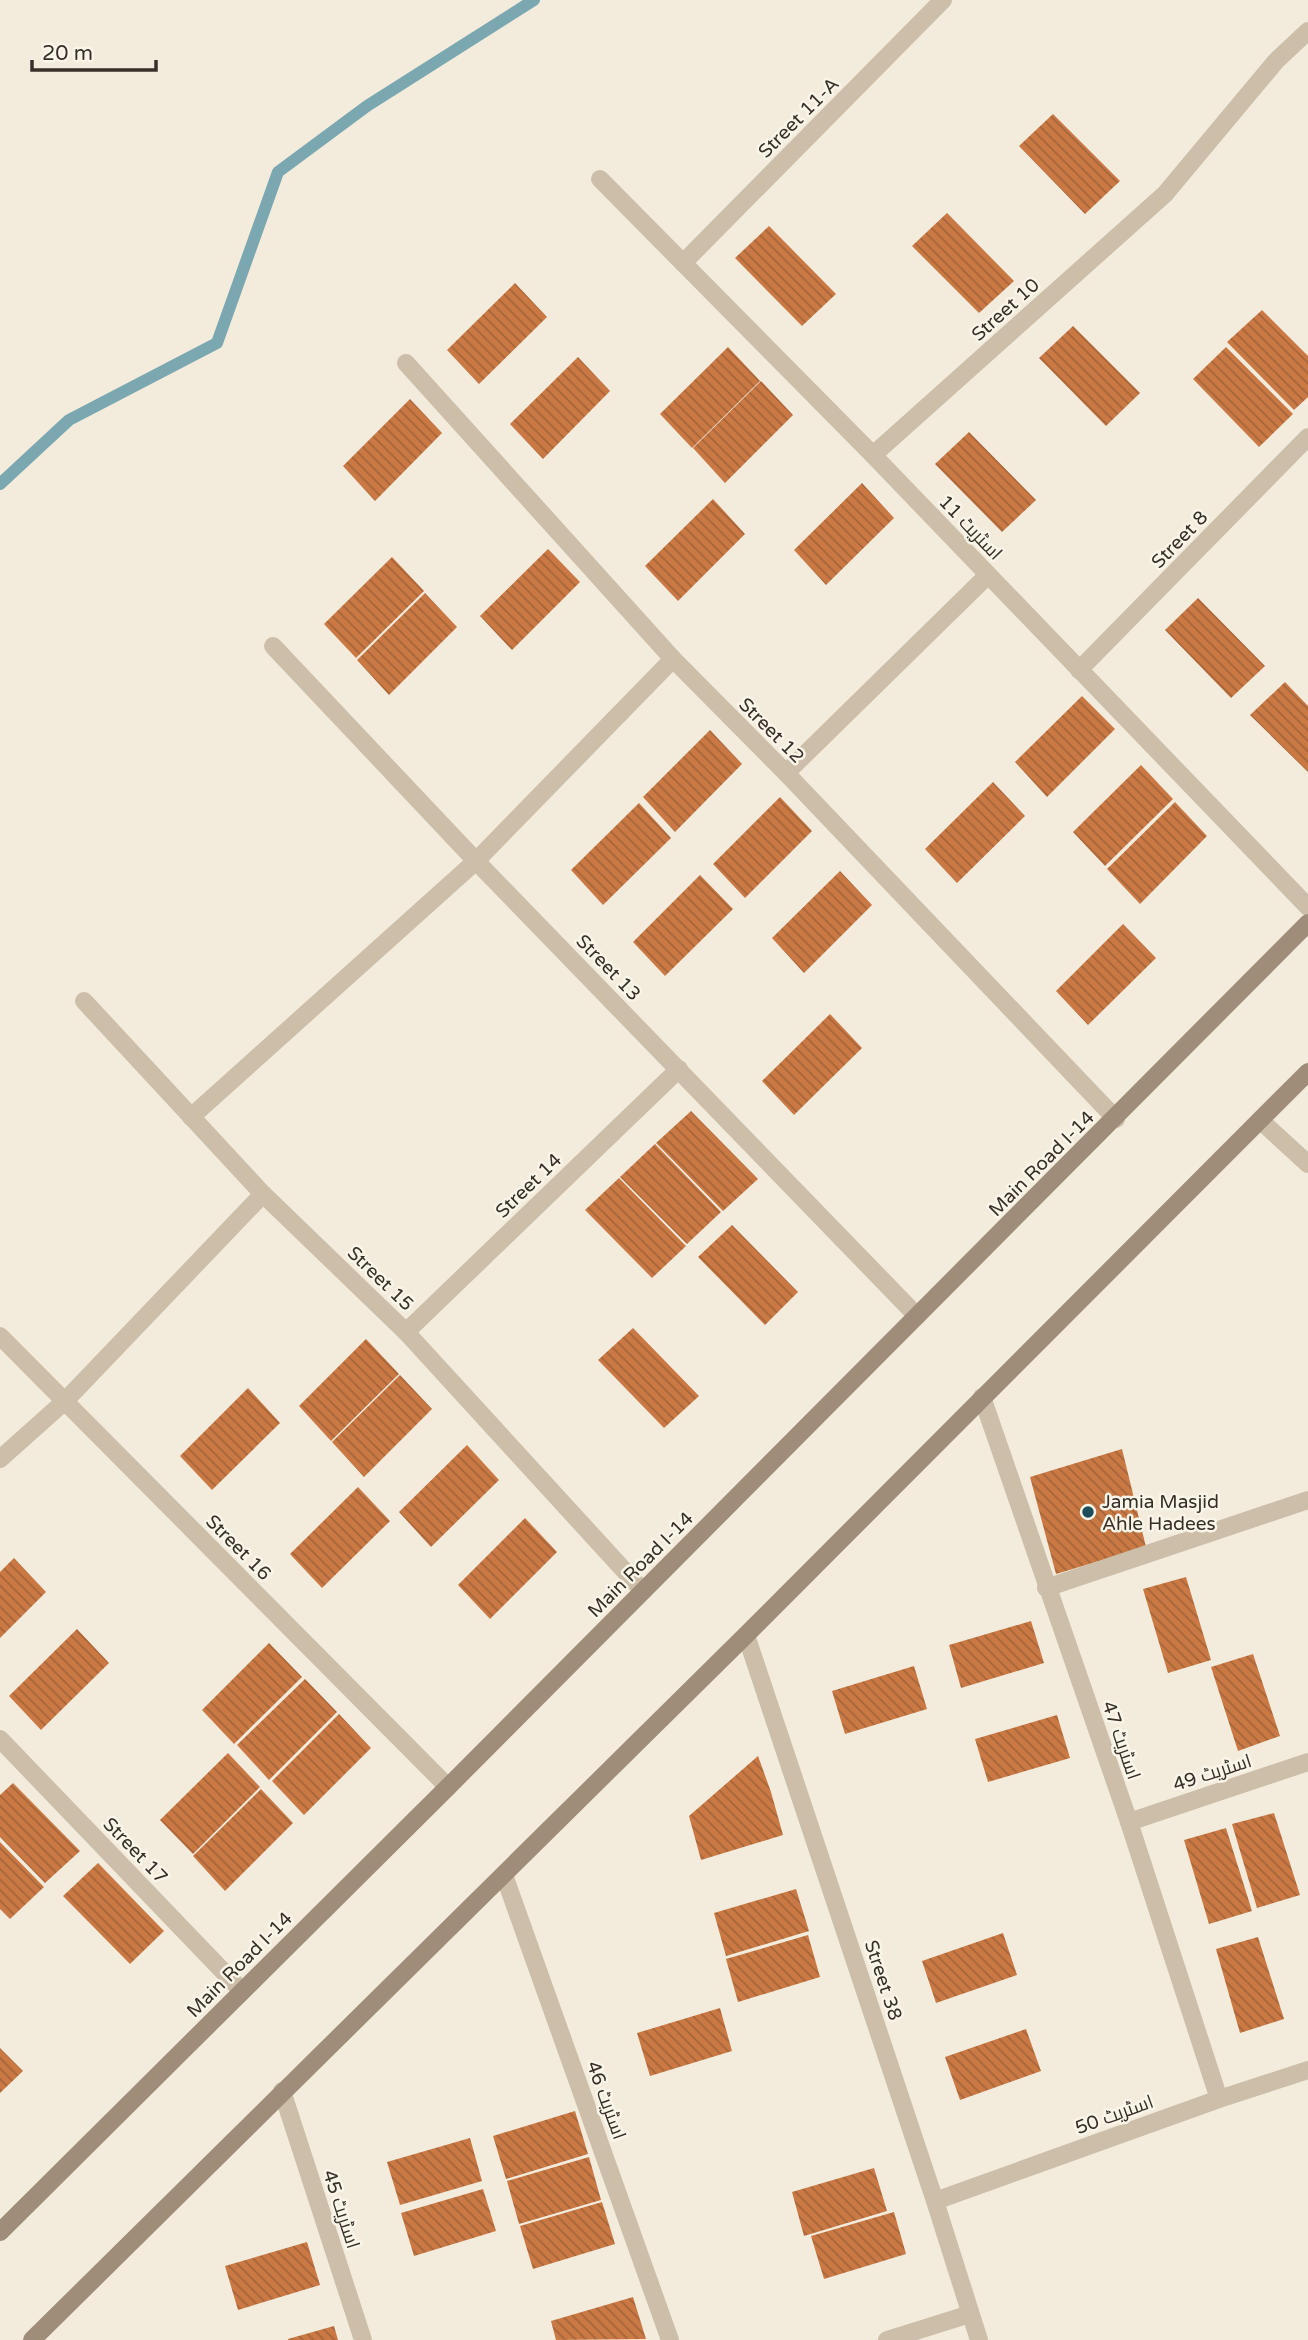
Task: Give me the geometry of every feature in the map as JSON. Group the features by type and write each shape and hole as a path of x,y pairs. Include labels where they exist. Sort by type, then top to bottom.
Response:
{"main road":[{"name":"Main Road I-14","path":"0,2232 1116,1119 1308,923"},
{"path":"37,2338 1308,1072"}],"street":[{"name":"Street 11-A","path":"683,263 943,0"},
{"name":"Street 10","path":"873,455 1165,194 1276,61 1308,31"},
{"name":"اسٹریٹ 11","path":"600,179 873,455 1308,907"},
{"name":"Street 12","path":"406,363 673,659 786,773 1116,1119"},
{"name":"Street 8","path":"1079,670 1308,437"},
{"path":"786,773 988,575"},
{"name":"Street 13","path":"273,646 476,861 917,1316"},
{"path":"191,1117 476,861 673,659"},
{"name":"Street 15","path":"84,1001 263,1194 406,1332 643,1591"},
{"name":"Street 14","path":"406,1332 678,1069"},
{"path":"1260,1120 1308,1164"},
{"path":"0,1459 65,1401 263,1194"},
{"name":"Street 16","path":"0,1336 448,1787"},
{"name":"اسٹریٹ 47","path":"982,1397 1129,1822 1219,2099"},
{"path":"1046,1587 1308,1500"},
{"name":"Street 38","path":"746,1634 979,2340"},
{"name":"Street 17","path":"0,1739 242,1991"},
{"name":"اسٹریٹ 49","path":"1129,1822 1308,1762"},
{"name":"اسٹریٹ 46","path":"504,1875 670,2340"},
{"name":"اسٹریٹ 50","path":"935,2201 1219,2099 1308,2070"},
{"name":"اسٹریٹ 45","path":"282,2091 363,2340"},
{"path":"887,2340 970,2314"}],"building":[{"path":"1053,114 1120,181 1085,214 1019,146"},
{"path":"947,213 1014,281 979,313 912,246"},
{"path":"769,226 836,294 802,326 735,258"},
{"path":"515,283 547,317 479,384 447,350"},
{"path":"1262,310 1308,356 1308,397 1294,410 1227,342"},
{"path":"1073,326 1140,393 1106,426 1039,358"},
{"path":"728,347 760,381 692,448 660,414"},
{"path":"1226,347 1293,414 1259,447 1193,379"},
{"path":"578,357 610,391 543,459 510,424"},
{"path":"761,381 793,415 725,483 693,448"},
{"path":"410,399 442,433 375,501 343,466"},
{"path":"969,432 1036,500 1002,532 935,464"},
{"path":"862,483 894,518 826,585 794,550"},
{"path":"713,499 745,534 678,601 645,566"},
{"path":"548,549 580,582 512,650 480,616"},
{"path":"392,557 424,591 356,658 324,624"},
{"path":"425,593 457,627 389,695 357,660"},
{"path":"1198,598 1265,666 1231,698 1165,630"},
{"path":"1285,682 1308,706 1308,772 1250,715"},
{"path":"1082,696 1115,729 1047,797 1015,762"},
{"path":"710,730 742,764 675,832 643,797"},
{"path":"1141,765 1173,799 1105,866 1073,832"},
{"path":"993,782 1025,816 957,883 925,849"},
{"path":"780,797 812,831 745,898 713,864"},
{"path":"1175,802 1207,836 1140,904 1107,869"},
{"path":"639,803 671,838 603,905 571,870"},
{"path":"840,871 872,905 804,973 772,938"},
{"path":"700,875 733,909 665,976 633,942"},
{"path":"1123,924 1156,958 1088,1025 1056,991"},
{"path":"830,1014 862,1048 794,1115 762,1081"},
{"path":"691,1111 758,1179 723,1211 656,1143"},
{"path":"655,1144 721,1212 687,1244 620,1177"},
{"path":"619,1178 686,1246 652,1278 585,1210"},
{"path":"732,1225 798,1292 765,1325 698,1257"},
{"path":"633,1328 699,1396 664,1428 598,1360"},
{"path":"366,1339 399,1374 331,1441 299,1406"},
{"path":"400,1375 432,1409 364,1477 332,1442"},
{"path":"248,1388 280,1423 212,1490 180,1456"},
{"path":"467,1445 499,1480 431,1547 399,1512"},
{"name":"Jamia Masjid Ahle Hadees","path":"1122,1449 1146,1547 1056,1574 1030,1477"},
{"path":"358,1487 390,1521 322,1588 290,1554"},
{"path":"525,1518 557,1552 490,1619 458,1585"},
{"path":"14,1558 46,1592 0,1638 0,1572"},
{"path":"1186,1577 1211,1660 1168,1673 1143,1589"},
{"path":"1031,1621 1044,1663 961,1688 949,1645"},
{"path":"77,1629 109,1663 41,1730 9,1696"},
{"path":"269,1643 302,1677 234,1744 202,1710"},
{"path":"1253,1654 1280,1736 1238,1751 1211,1667"},
{"path":"914,1666 927,1709 845,1734 832,1691"},
{"path":"305,1679 337,1712 269,1780 237,1745"},
{"path":"339,1714 371,1748 304,1815 272,1781"},
{"path":"1057,1715 1070,1758 988,1782 975,1739"},
{"path":"228,1753 260,1787 193,1854 160,1820"},
{"path":"758,1756 783,1835 701,1860 689,1816"},
{"path":"13,1783 80,1851 45,1883 0,1837 0,1795"},
{"path":"261,1789 293,1823 225,1891 193,1856"},
{"path":"1274,1813 1300,1895 1257,1908 1232,1824"},
{"path":"1226,1828 1252,1911 1209,1924 1184,1840"},
{"path":"0,1842 44,1887 10,1919 0,1909"},
{"path":"98,1863 164,1931 130,1964 63,1896"},
{"path":"796,1889 809,1931 726,1956 714,1913"},
{"path":"1003,1933 1017,1975 936,2003 922,1961"},
{"path":"808,1935 820,1977 738,2002 726,1959"},
{"path":"1258,1937 1284,2019 1240,2033 1216,1949"},
{"path":"720,2008 732,2051 650,2076 637,2033"},
{"path":"1026,2029 1041,2071 960,2100 945,2057"},
{"path":"0,2048 23,2071 0,2093"},
{"path":"575,2111 588,2154 506,2179 493,2136"},
{"path":"470,2138 482,2181 400,2205 387,2162"},
{"path":"589,2157 601,2200 519,2224 507,2181"},
{"path":"874,2168 887,2211 804,2236 792,2192"},
{"path":"483,2189 496,2231 414,2256 401,2213"},
{"path":"602,2202 615,2244 533,2269 520,2226"},
{"path":"894,2212 906,2254 824,2279 811,2236"},
{"path":"307,2242 320,2285 238,2310 225,2266"},
{"path":"633,2297 646,2339 556,2340 551,2321"},
{"path":"334,2326 338,2340 288,2340 288,2339"}],"waterway":[{"path":"0,484 69,420 217,343 278,172 367,106 534,0"}],"place":[{"name":"Jamia Masjid Ahle Hadees","path":"1088,1512"}]}
